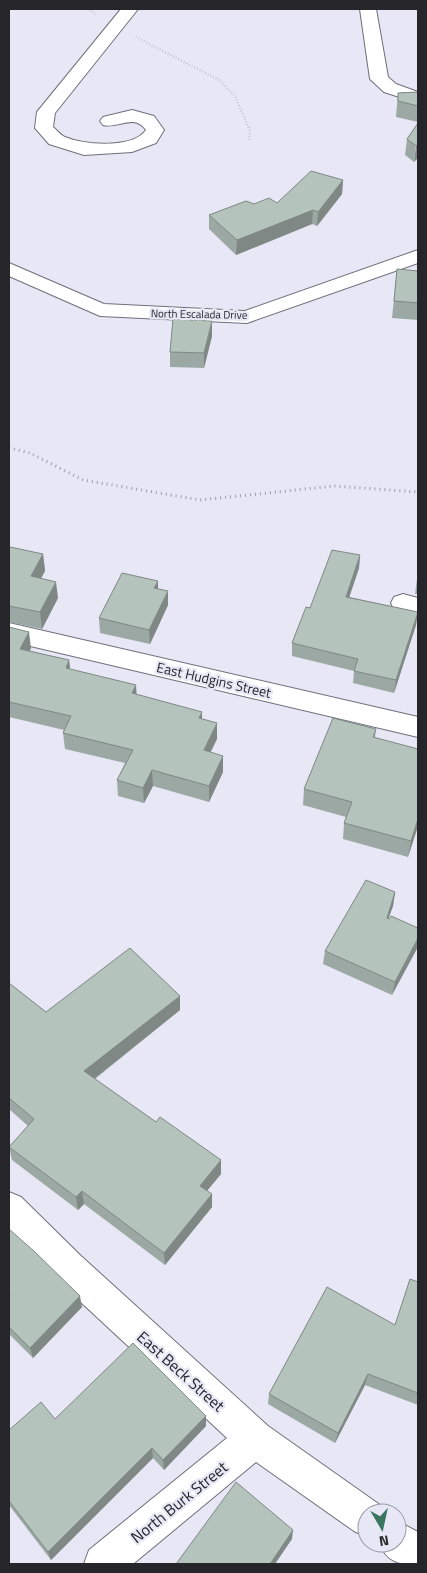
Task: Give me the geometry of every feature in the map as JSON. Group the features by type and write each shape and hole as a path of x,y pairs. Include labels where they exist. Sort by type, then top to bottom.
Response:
{"street":[{"path":"109,121 132,115 148,120 155,130 149,138 125,148 84,149 56,140 44,128 46,112 130,9"},
{"path":"368,9 379,79 390,88 418,98"},
{"name":"North Escalada Drive","path":"9,269 100,310 247,317 418,256"},
{"name":"East Hudgins Street","path":"9,632 418,727"},
{"name":"East Beck Street","path":"9,1208 69,1268 255,1440 357,1511"},
{"path":"114,1564 255,1440"},
{"name":"North Burk Street","path":"103,1564 255,1440"},
{"path":"407,1547 418,1554"}],"path":[{"path":"88,9 116,27 219,80 235,96 250,131 249,141"},
{"path":"9,448 30,453 83,480 200,500 334,486 418,492"}],"building":[{"path":"418,92 418,106 398,101 398,93"},
{"path":"418,123 418,144 416,146 407,139"},
{"path":"311,171 343,180 318,212 313,210 237,240 209,215 246,201 254,204 269,198 277,203"},
{"path":"397,269 418,271 418,303 394,301"},
{"path":"173,319 212,321 204,353 170,352"},
{"path":"10,547 43,554 31,576 56,582 40,612 9,606"},
{"path":"332,550 360,555 346,597 418,612 396,680 354,671 358,659 292,643 306,607 310,608"},
{"path":"122,573 158,581 154,588 168,591 149,630 99,618"},
{"path":"9,627 29,632 20,649 69,660 66,668 136,685 132,693 202,712 199,718 217,723 204,750 223,756 209,786 152,770 143,788 117,780 133,750 63,733 71,716 9,702"},
{"path":"333,718 376,729 373,737 418,749 418,819 411,841 344,823 352,802 304,789"},
{"path":"366,880 395,892 387,918 389,919 391,916 418,928 418,938 395,982 325,951"},
{"path":"130,948 180,996 84,1071 156,1122 160,1117 221,1160 200,1186 212,1194 164,1253 82,1191 76,1197 9,1147 34,1119 9,1098 9,983 46,1012"},
{"path":"9,1229 80,1296 30,1348 9,1327"},
{"path":"410,1279 418,1282 418,1393 368,1374 338,1433 269,1394 327,1287 395,1325"},
{"path":"133,1343 206,1416 163,1460 152,1448 48,1552 9,1501 9,1430 41,1402 55,1419"},
{"path":"236,1482 293,1530 270,1564 176,1564"}]}
